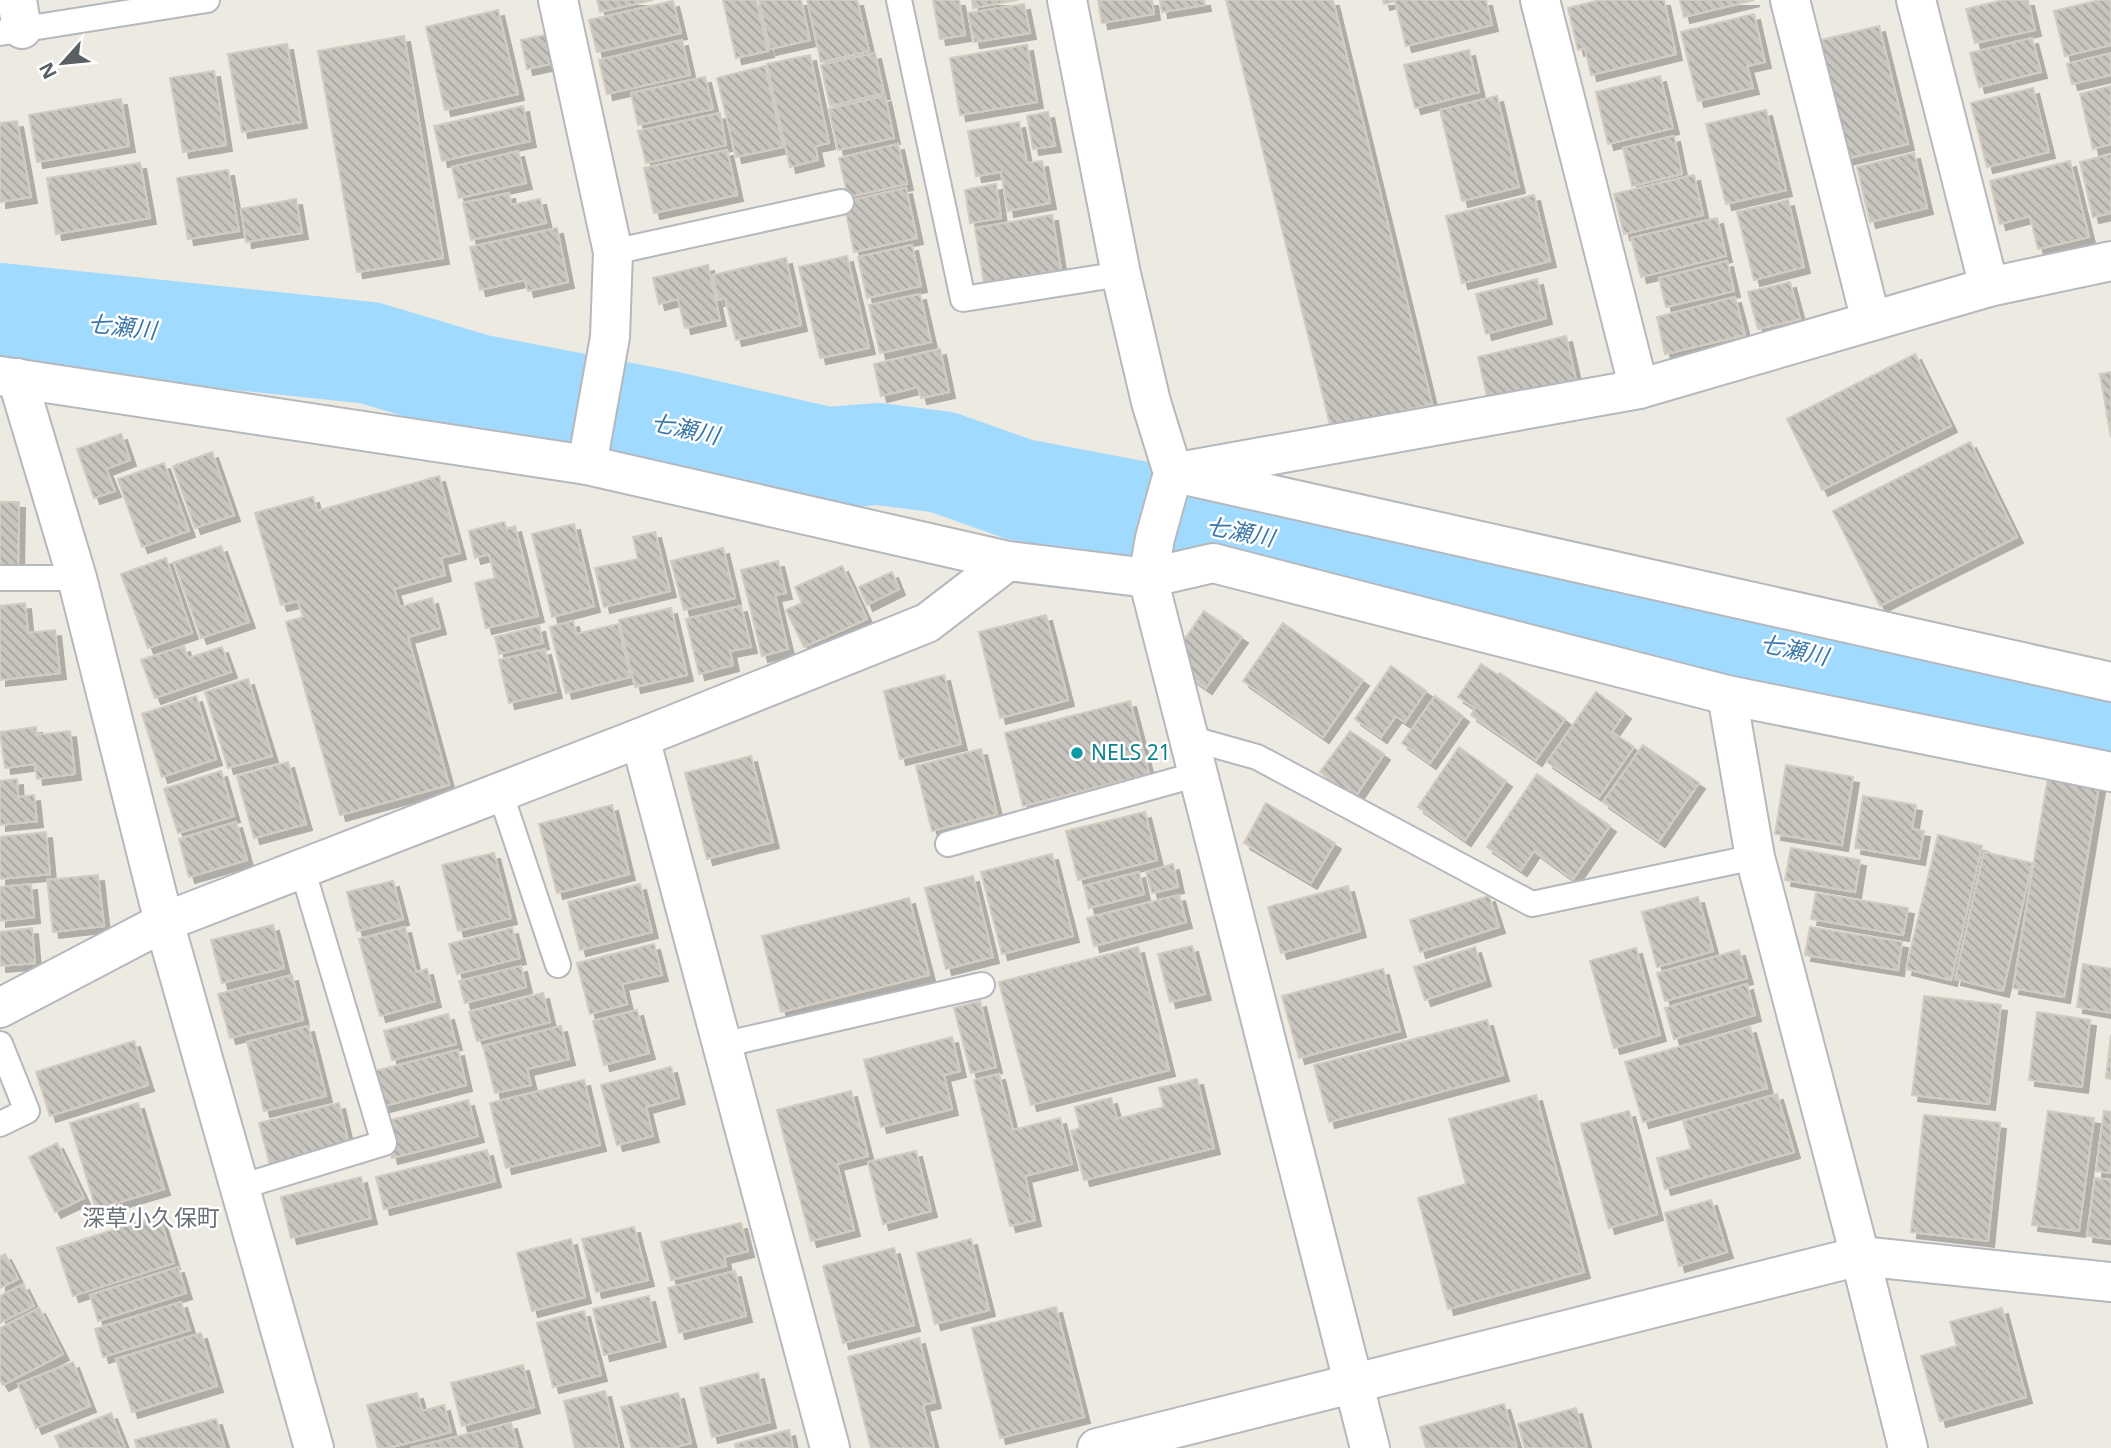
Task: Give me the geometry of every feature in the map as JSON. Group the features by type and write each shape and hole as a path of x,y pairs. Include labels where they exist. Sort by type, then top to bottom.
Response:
{"street":[{"path":"558,0 613,252 610,337 590,448"},
{"path":"1067,0 1121,274 1171,482 1154,538 1147,578 1370,1448"},
{"path":"1540,0 1639,389"},
{"path":"1790,0 1871,321"},
{"path":"1916,0 1989,287"},
{"path":"1171,482 1639,389 1989,287 2111,261"},
{"path":"314,1448 164,922 77,578 8,377 590,448 1008,561 1147,578 1213,563 1727,695 2111,772"},
{"path":"1171,482 2111,682"},
{"path":"0,1008 164,922 640,738 927,623 1008,561"},
{"path":"1727,695 1755,858 1908,1448"},
{"path":"640,738 830,1448"},
{"path":"1097,1448 1860,1256 2111,1282"}],"lane":[{"path":"13,21 207,0"},
{"path":"900,0 963,299 1121,274"},
{"path":"613,252 841,202"},
{"path":"0,578 77,578"},
{"path":"948,844 1193,756 1257,757 1532,904 1755,858"},
{"path":"500,792 558,965"},
{"path":"240,1187 384,1143 303,868"},
{"path":"722,1045 982,985"},
{"path":"0,1044 27,1111 0,1124"}],"building":[{"path":"597,0 653,0 600,12"},
{"path":"723,0 756,0 768,51 736,58"},
{"path":"759,0 801,0 810,40 770,49"},
{"path":"807,0 857,0 869,51 821,62"},
{"path":"933,0 959,0 965,35 940,39"},
{"path":"972,0 1018,0 973,8"},
{"path":"1098,0 1152,0 1154,14 1102,23"},
{"path":"1160,0 1204,0 1205,5 1162,12"},
{"path":"1226,0 1333,0 1432,404 1331,429"},
{"path":"1383,0 1486,0 1492,25 1406,46 1395,1 1384,4"},
{"path":"1600,0 1664,0 1676,54 1591,75 1585,48 1578,50 1568,8"},
{"path":"1680,0 1754,0 1684,17"},
{"path":"2003,0 2028,0 2035,30 1975,43 1966,9"},
{"path":"2099,0 2111,0 2111,45 2065,56 2054,11"},
{"path":"673,1 681,33 597,52 589,20"},
{"path":"1024,4 1030,33 974,42 968,13"},
{"path":"498,10 518,94 445,110 426,27"},
{"path":"1754,14 1765,62 1747,66 1753,88 1698,101 1681,32"},
{"path":"1879,26 1908,144 1845,159 1817,41"},
{"path":"554,33 560,62 527,69 521,40"},
{"path":"404,36 443,258 357,272 318,51"},
{"path":"2032,38 2041,72 1979,87 1970,53"},
{"path":"682,40 690,75 607,94 599,60"},
{"path":"287,44 301,122 242,132 228,54"},
{"path":"1027,45 1037,102 960,115 950,58"},
{"path":"1469,50 1479,92 1415,108 1404,65"},
{"path":"875,53 884,93 830,106 821,65"},
{"path":"2111,53 2111,75 2072,84 2067,64"},
{"path":"810,55 829,143 815,146 818,160 790,167 767,64"},
{"path":"765,66 783,147 736,157 717,78"},
{"path":"214,71 226,145 183,152 170,78"},
{"path":"1660,76 1673,128 1608,144 1596,92"},
{"path":"705,77 713,109 638,125 631,93"},
{"path":"2111,86 2111,144 2093,149 2080,94"},
{"path":"2033,88 2049,152 1987,167 1971,103"},
{"path":"885,96 894,138 838,150 829,109"},
{"path":"1497,96 1519,187 1462,201 1440,110"},
{"path":"121,99 129,146 37,162 29,115"},
{"path":"523,106 530,141 442,161 434,126"},
{"path":"1766,110 1786,190 1726,204 1706,124"},
{"path":"1048,112 1055,146 1033,149 1027,116"},
{"path":"720,113 726,145 646,163 638,131"},
{"path":"17,121 31,197 0,202 0,123"},
{"path":"1019,122 1027,163 1042,161 1050,203 1008,211 1001,172 976,176 968,131"},
{"path":"1674,136 1682,174 1632,186 1623,148"},
{"path":"898,144 907,184 848,197 839,158"},
{"path":"727,150 737,195 654,213 644,168"},
{"path":"518,151 526,183 459,198 452,167"},
{"path":"1914,153 1927,208 1870,222 1857,167"},
{"path":"2111,154 2111,213 2093,217 2080,162"},
{"path":"2070,161 2089,237 2038,249 2030,216 2000,224 1990,181"},
{"path":"140,163 150,218 56,234 47,178"},
{"path":"228,170 239,231 188,239 177,178"},
{"path":"1694,175 1703,215 1624,234 1614,194"},
{"path":"996,184 1001,218 970,223 965,190"},
{"path":"906,188 917,238 854,252 844,202"},
{"path":"509,193 511,205 540,199 546,223 471,240 463,203"},
{"path":"1534,195 1550,261 1462,283 1446,216"},
{"path":"296,199 302,233 246,242 241,209"},
{"path":"1788,200 1804,267 1754,280 1737,212"},
{"path":"1052,215 1061,270 984,283 975,228"},
{"path":"1717,218 1726,256 1641,277 1631,238"},
{"path":"557,228 568,282 528,291 525,280 480,290 470,247"},
{"path":"912,245 921,286 867,298 858,257"},
{"path":"847,256 869,348 820,358 799,267"},
{"path":"786,258 801,325 736,340 725,298 718,300 713,275"},
{"path":"1727,261 1734,291 1666,307 1659,278"},
{"path":"708,265 720,320 685,328 678,299 659,304 653,278"},
{"path":"1537,279 1546,318 1486,334 1476,294"},
{"path":"1790,282 1800,319 1758,329 1748,292"},
{"path":"920,294 931,342 880,353 869,305"},
{"path":"1735,297 1745,335 1665,354 1657,317"},
{"path":"1566,336 1576,380 1488,401 1478,357"},
{"path":"940,349 949,392 921,398 918,387 881,396 874,364"},
{"path":"1915,354 1951,426 1822,490 1787,419"},
{"path":"2111,372 2111,437 2100,374"},
{"path":"121,434 130,460 106,469 115,491 94,498 77,449"},
{"path":"1970,442 2017,537 1880,606 1833,511"},
{"path":"212,452 234,515 195,528 173,466"},
{"path":"164,463 189,531 142,547 118,479"},
{"path":"439,476 460,553 441,558 445,575 394,589 400,607 432,598 440,628 408,637 449,785 340,815 286,622 303,617 298,601 281,605 255,513 313,497 317,511"},
{"path":"0,502 19,502 18,565 0,565"},
{"path":"504,522 507,529 515,526 538,616 486,628 475,583 495,578 489,554 475,558 469,531"},
{"path":"574,524 594,606 552,617 532,534"},
{"path":"655,532 670,591 604,607 595,568 638,559 633,537"},
{"path":"221,546 249,622 201,638 174,562"},
{"path":"723,548 735,598 684,610 671,561"},
{"path":"166,558 192,633 148,648 121,574"},
{"path":"778,561 786,593 775,595 788,649 762,656 741,570"},
{"path":"842,566 867,619 804,647 786,610 802,603 795,587"},
{"path":"892,572 899,589 867,605 859,587"},
{"path":"25,603 28,633 55,630 60,673 0,680 0,606"},
{"path":"741,606 751,647 730,651 733,665 699,674 686,619"},
{"path":"671,608 687,675 635,687 619,620"},
{"path":"1204,611 1242,637 1206,688 1169,662"},
{"path":"1046,615 1068,700 1000,718 979,632"},
{"path":"573,621 576,634 618,624 630,677 566,693 550,627"},
{"path":"1283,623 1363,680 1323,737 1243,681"},
{"path":"539,626 543,643 499,654 495,637"},
{"path":"184,646 188,658 222,647 231,672 155,698 141,660"},
{"path":"545,649 556,692 509,703 499,660"},
{"path":"1481,664 1498,675 1500,673 1565,719 1536,760 1471,715 1475,708 1458,697"},
{"path":"1391,666 1426,691 1405,722 1396,716 1381,737 1355,719"},
{"path":"944,675 961,744 900,759 884,691"},
{"path":"248,679 272,756 228,768 205,692"},
{"path":"1596,692 1625,713 1612,732 1634,747 1599,797 1547,762"},
{"path":"196,696 216,759 162,777 142,714"},
{"path":"1435,696 1463,716 1430,763 1402,743"},
{"name":"NELS 21","path":"1130,701 1149,774 1023,806 1005,733"},
{"path":"36,727 37,735 70,731 75,774 37,779 35,764 5,768 0,732"},
{"path":"1350,731 1384,754 1355,797 1320,772"},
{"path":"1643,745 1699,783 1659,841 1603,802"},
{"path":"1459,747 1506,781 1465,840 1418,807"},
{"path":"981,749 997,814 932,831 916,766"},
{"path":"751,756 773,842 707,859 685,773"},
{"path":"288,762 306,824 254,838 237,776"},
{"path":"1786,765 1853,777 1842,845 1775,834"},
{"path":"221,771 234,816 178,833 164,789"},
{"path":"1537,774 1610,826 1573,879 1534,851 1521,870 1487,847"},
{"path":"2048,777 2099,786 2064,997 2013,988"},
{"path":"17,779 18,797 34,795 37,821 0,825 0,781"},
{"path":"1863,796 1916,805 1912,829 1924,831 1919,859 1855,848"},
{"path":"1266,803 1335,843 1311,883 1244,843"},
{"path":"612,805 629,874 557,893 539,824"},
{"path":"1145,812 1157,860 1078,880 1066,831"},
{"path":"236,822 247,860 189,877 179,839"},
{"path":"46,832 50,874 0,879 0,837"},
{"path":"1938,835 1982,846 1951,980 1906,969"},
{"path":"1791,848 1860,860 1855,892 1785,880"},
{"path":"1984,852 2032,863 2003,991 1955,979"},
{"path":"494,853 511,918 458,931 442,865"},
{"path":"1052,854 1073,936 1002,954 981,872"},
{"path":"1173,864 1178,887 1152,893 1146,872"},
{"path":"1139,872 1144,894 1089,908 1084,886"},
{"path":"98,875 104,926 53,932 47,880"},
{"path":"973,876 993,957 946,969 925,888"},
{"path":"393,881 403,919 357,931 347,892"},
{"path":"31,884 34,917 0,921 0,887"},
{"path":"640,884 652,932 580,950 568,902"},
{"path":"1348,886 1360,931 1281,953 1268,907"},
{"path":"1816,893 1908,908 1903,935 1811,919"},
{"path":"1179,895 1186,922 1094,946 1087,918"},
{"path":"1489,896 1499,927 1420,952 1410,920"},
{"path":"1698,897 1713,951 1657,967 1642,912"},
{"path":"909,898 929,975 781,1012 762,936"},
{"path":"273,925 284,968 222,983 211,940"},
{"path":"405,927 416,972 427,969 435,1001 380,1016 359,939"},
{"path":"1810,927 1902,942 1898,970 1805,955"},
{"path":"32,928 35,963 0,966 0,932"},
{"path":"512,928 520,958 457,974 449,944"},
{"path":"654,944 662,975 622,984 627,1004 590,1014 577,963"},
{"path":"1192,946 1205,994 1170,1002 1158,954"},
{"path":"1138,947 1169,1070 1031,1105 999,982"},
{"path":"1475,947 1485,980 1425,1000 1414,967"},
{"path":"1636,948 1660,1035 1614,1048 1590,961"},
{"path":"1739,950 1747,978 1665,1001 1657,973"},
{"path":"2083,964 2111,969 2111,1013 2077,1007"},
{"path":"521,966 526,987 465,1003 459,981"},
{"path":"1383,969 1400,1031 1299,1058 1282,996"},
{"path":"292,975 303,1020 230,1038 218,994"},
{"path":"1747,984 1755,1015 1674,1039 1665,1008"},
{"path":"543,993 550,1022 477,1041 469,1012"},
{"path":"1924,996 2001,1005 1989,1104 1912,1095"},
{"path":"980,1001 996,1067 971,1073 954,1008"},
{"path":"637,1010 649,1053 604,1065 593,1021"},
{"path":"2037,1012 2090,1020 2082,1087 2029,1080"},
{"path":"448,1014 456,1044 392,1060 384,1031"},
{"path":"1487,1020 1503,1075 1329,1122 1314,1065"},
{"path":"308,1026 326,1096 264,1111 247,1042"},
{"path":"561,1026 569,1059 527,1069 531,1085 495,1093 483,1046"},
{"path":"1750,1027 1767,1088 1643,1122 1625,1062"},
{"path":"2111,1035 2111,1079 2106,1078"},
{"path":"952,1037 960,1071 944,1075 952,1109 881,1127 864,1060"},
{"path":"134,1041 148,1085 50,1116 36,1072"},
{"path":"458,1050 466,1085 384,1106 375,1071"},
{"path":"671,1067 679,1098 646,1107 653,1136 617,1145 601,1085"},
{"path":"999,1074 1013,1130 1060,1118 1072,1164 1025,1176 1035,1220 1010,1226 974,1080"},
{"path":"1197,1079 1214,1148 1084,1180 1071,1131 1080,1128 1075,1107 1111,1098 1117,1119 1164,1107 1159,1088"},
{"path":"584,1080 600,1145 506,1168 490,1103"},
{"path":"851,1091 868,1156 837,1164 854,1230 811,1241 777,1110"},
{"path":"1777,1094 1794,1152 1665,1189 1657,1158 1691,1149 1683,1121"},
{"path":"1536,1095 1584,1272 1448,1309 1418,1198 1466,1184 1449,1119"},
{"path":"468,1100 478,1136 392,1158 383,1122"},
{"path":"138,1103 164,1189 96,1209 70,1123"},
{"path":"339,1103 349,1145 270,1165 259,1123"},
{"path":"1629,1111 1657,1214 1609,1228 1581,1124"},
{"path":"2048,1111 2094,1118 2079,1231 2032,1225"},
{"path":"2104,1111 2111,1112 2111,1173 2096,1171"},
{"path":"1924,1115 2000,1123 1988,1241 1911,1232"},
{"path":"57,1143 84,1198 55,1212 29,1157"},
{"path":"487,1150 495,1181 384,1209 376,1177"},
{"path":"916,1151 931,1211 883,1224 868,1162"},
{"path":"361,1177 371,1218 291,1238 281,1197"},
{"path":"2095,1178 2111,1180 2111,1239 2087,1236"},
{"path":"1711,1200 1727,1252 1679,1266 1665,1213"},
{"path":"159,1215 174,1263 73,1296 57,1248"},
{"path":"741,1223 748,1251 724,1257 726,1266 671,1280 661,1242"},
{"path":"634,1227 648,1280 596,1292 582,1239"},
{"path":"571,1239 585,1297 532,1311 517,1253"},
{"path":"971,1239 989,1310 935,1324 917,1253"},
{"path":"894,1248 914,1325 843,1343 823,1266"},
{"path":"5,1254 18,1279 0,1288 0,1257"},
{"path":"178,1267 186,1293 98,1321 90,1295"},
{"path":"735,1271 746,1316 679,1333 668,1288"},
{"path":"23,1284 34,1306 0,1323 0,1296"},
{"path":"649,1296 660,1341 604,1355 593,1309"},
{"path":"181,1302 190,1330 103,1357 95,1329"},
{"path":"1056,1307 1084,1417 1000,1438 972,1328"},
{"path":"39,1308 63,1354 3,1385 0,1380 0,1328"},
{"path":"2002,1308 2026,1397 1940,1421 1921,1356 1957,1346 1950,1322"},
{"path":"584,1311 601,1375 553,1387 537,1323"},
{"path":"201,1333 217,1386 132,1412 116,1359"},
{"path":"919,1338 935,1402 923,1405 934,1448 871,1448 848,1357"},
{"path":"73,1362 90,1406 36,1428 18,1384"},
{"path":"523,1365 534,1407 462,1426 451,1383"},
{"path":"758,1373 770,1422 712,1437 700,1388"},
{"path":"605,1391 619,1448 575,1448 564,1401"},
{"path":"417,1393 422,1411 444,1405 451,1432 388,1448 378,1448 367,1405"},
{"path":"678,1393 691,1443 673,1448 632,1448 621,1407"},
{"path":"1504,1404 1517,1448 1426,1448 1420,1427"},
{"path":"1576,1408 1587,1448 1525,1448 1518,1424"},
{"path":"111,1413 125,1448 60,1448 55,1436"},
{"path":"216,1419 225,1448 137,1448 135,1440"},
{"path":"511,1423 518,1448 411,1448"},
{"path":"789,1430 793,1448 736,1448 735,1444"}],"waterway":[{"name":"七瀬川","path":"0,314 370,353 477,385 664,421 826,458 878,454 942,462 1018,489 1306,544 1832,661 2111,718"}],"place":[{"name":"NELS 21","path":"1077,753"}],"district":[{"name":"深草小久保町","path":"151,1218"}]}
